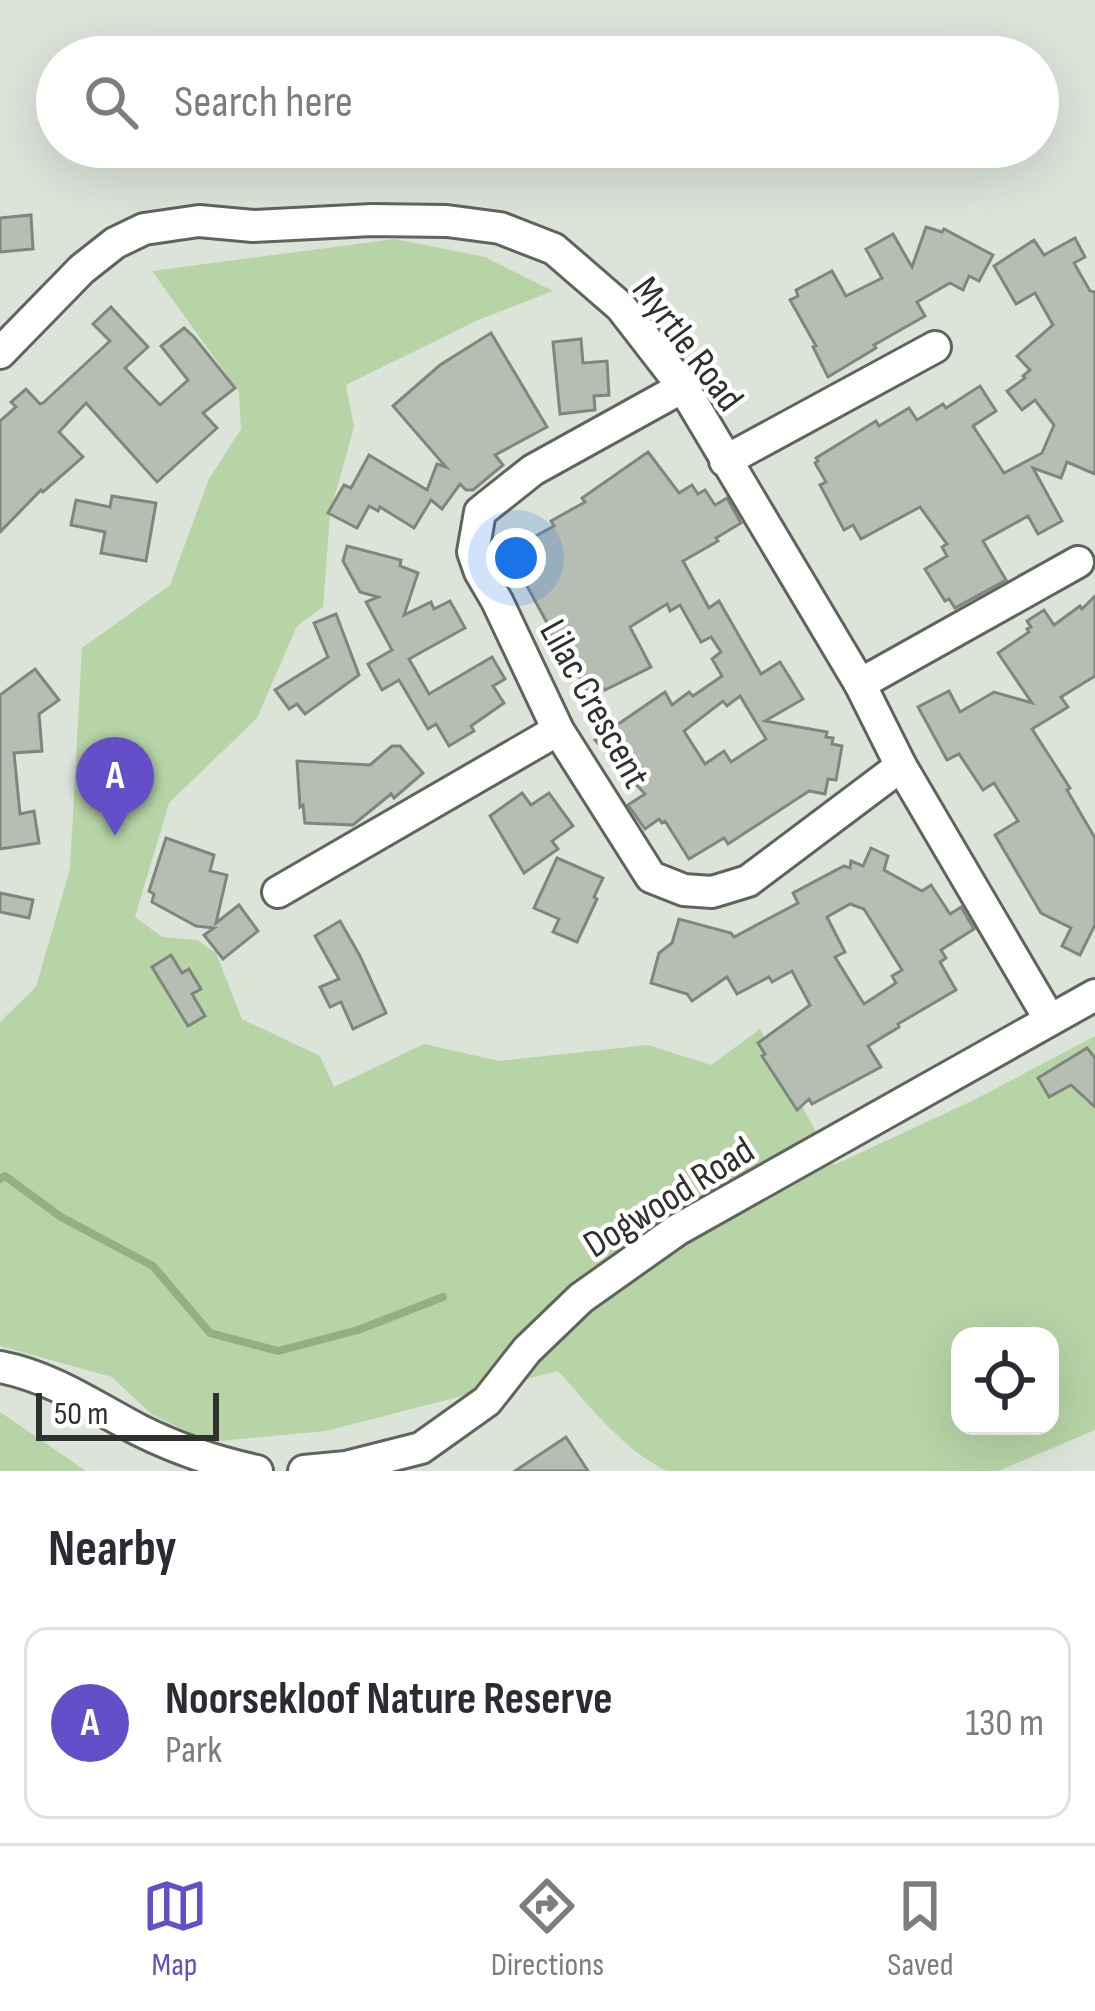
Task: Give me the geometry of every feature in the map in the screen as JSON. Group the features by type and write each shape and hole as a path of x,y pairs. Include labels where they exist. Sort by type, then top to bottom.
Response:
{"street":[{"name":"Myrtle Road","path":"0,353 82,269 115,243 144,229 199,221 253,226 447,221 500,228 554,249 621,307 683,387 860,684 901,766 1049,1020"},
{"name":"Myrtle Road","path":"725,461 935,347"},
{"name":"Lilac Crescent","path":"683,387 533,470 480,512 473,552 558,730 651,877 684,890 712,892 748,881 901,766"},
{"path":"860,684 1078,562"},
{"path":"278,892 558,730"},
{"name":"Dogwood Road","path":"304,1471 426,1460 581,1298 677,1230 1095,995"},
{"path":"0,1367 32,1374 205,1460 257,1471"}],"green space":[{"path":"395,239 485,257 553,291 478,320 346,385 354,427 330,513 323,607 297,626 257,718 169,803 135,917 162,937 197,940 216,953 242,1019 320,1056 334,1087 424,1044 499,1061 648,1045 711,1065 760,1029 834,1165 974,1100 1095,1036 1095,1430 998,1471 667,1471 621,1439 558,1371 326,1431 209,1442 151,1414 112,1377 0,1346 0,1022 36,987 70,869 82,648 170,585 209,479 241,429 239,392 152,271"},
{"path":"0,1412 86,1471 0,1471"}],"building":[{"path":"31,215 33,249 0,252 0,218"},
{"path":"926,227 944,229 993,255 979,281 969,276 963,290 950,283 917,302 925,316 828,377 790,300 798,296 796,290 832,271 846,296 882,278 866,249 893,234 912,267"},
{"path":"1075,238 1085,257 1074,263 1095,292 1095,474 1067,462 1061,478 1033,468 1062,521 1038,534 1028,516 983,541 1006,580 955,608 949,599 945,601 925,569 947,556 942,547 947,544 920,507 861,539 853,525 844,530 820,485 826,482 816,458 876,421 879,426 909,408 917,420 980,386 996,411 973,426 1004,473 1042,453 1054,425 1035,400 1022,410 1007,391 1030,370 1017,356 1053,325 1035,293 1016,304 994,266 1034,240 1044,255"},
{"path":"111,307 148,347 125,368 160,405 188,380 161,346 184,328 194,337 235,388 203,413 217,428 157,482 86,403 59,432 83,457 41,490 0,532 0,421 26,389 43,403 110,341 93,324"},
{"path":"491,333 547,427 495,455 503,465 473,490 460,484 442,509 431,500 414,528 380,507 378,511 369,506 357,528 328,513 344,485 351,488 369,455 427,490 437,464 446,467 393,406 440,365"},
{"path":"581,339 583,363 607,361 609,395 594,396 595,410 560,414 553,342"},
{"path":"648,452 679,493 692,485 698,494 705,490 715,505 727,498 741,523 683,561 709,608 719,601 761,674 780,662 803,699 765,721 827,732 832,744 842,746 836,780 828,779 825,794 809,791 728,844 724,838 689,859 665,821 659,819 645,829 628,805 645,794 595,740 665,692 672,705 722,676 712,659 721,652 711,637 701,642 680,605 670,611 667,604 630,627 651,667 605,690 600,682 586,689 549,634 508,551 554,526 551,521 585,502 582,498","holes":["740,696 766,739 731,762 724,751 705,764 684,731 723,701 727,706"]},
{"path":"112,496 156,503 146,561 101,553 105,532 71,525 76,500 110,507"},
{"path":"347,546 401,560 400,566 418,573 404,615 431,602 434,609 450,601 465,628 409,659 429,694 492,657 505,679 493,686 504,703 449,746 436,724 428,729 399,680 382,690 368,664 392,650 366,602 378,597 360,592 343,561"},
{"path":"1095,596 1095,676 1061,697 1068,707 1032,729 1095,838 1095,925 1080,955 1062,946 1071,928 1041,913 995,835 1018,821 994,783 983,790 959,754 947,760 918,707 949,691 960,712 994,692 1032,703 998,653 1029,632 1027,621 1044,610 1054,625"},
{"path":"336,614 359,675 305,714 297,704 289,709 275,690 328,657 314,623"},
{"path":"35,669 59,700 39,714 42,751 14,753 20,814 34,811 39,843 0,849 0,695"},
{"path":"392,746 400,746 423,773 353,825 305,823 297,761 370,765"},
{"path":"522,793 531,805 549,793 573,826 552,841 558,849 524,873 490,816"},
{"path":"166,838 214,855 210,871 227,875 216,923 239,905 258,931 223,959 204,935 214,928 196,926 152,902 154,894 149,891"},
{"path":"871,848 888,856 884,870 922,891 931,885 950,914 961,907 974,929 941,950 946,958 940,962 956,990 868,1046 881,1067 812,1104 809,1099 797,1110 758,1043 810,1005 792,971 737,994 727,977 692,1001 687,994 651,983 659,953 672,943 679,919 734,937 798,903 793,893 844,866 850,868 851,861 863,866","holes":["850,904 864,909 902,970 892,976 896,983 864,1004 835,957 845,952 827,917"]},
{"path":"557,858 603,878 577,942 553,932 559,919 534,908"},
{"path":"0,893 33,900 29,918 0,912"},
{"path":"340,921 386,1013 353,1029 341,1002 330,1007 320,987 339,979 315,936"},
{"path":"171,955 182,973 189,969 201,989 192,994 205,1016 188,1026 152,967"},
{"path":"1087,1048 1095,1058 1095,1107 1071,1085 1049,1097 1038,1078"},
{"path":"566,1437 588,1471 515,1471"}],"waterway":[{"path":"0,1179 5,1176 61,1217 153,1266 210,1333 278,1351 358,1330 443,1297"}],"place":[{"name":"Noorsekloof Nature Reserve","path":"115,836"}]}
